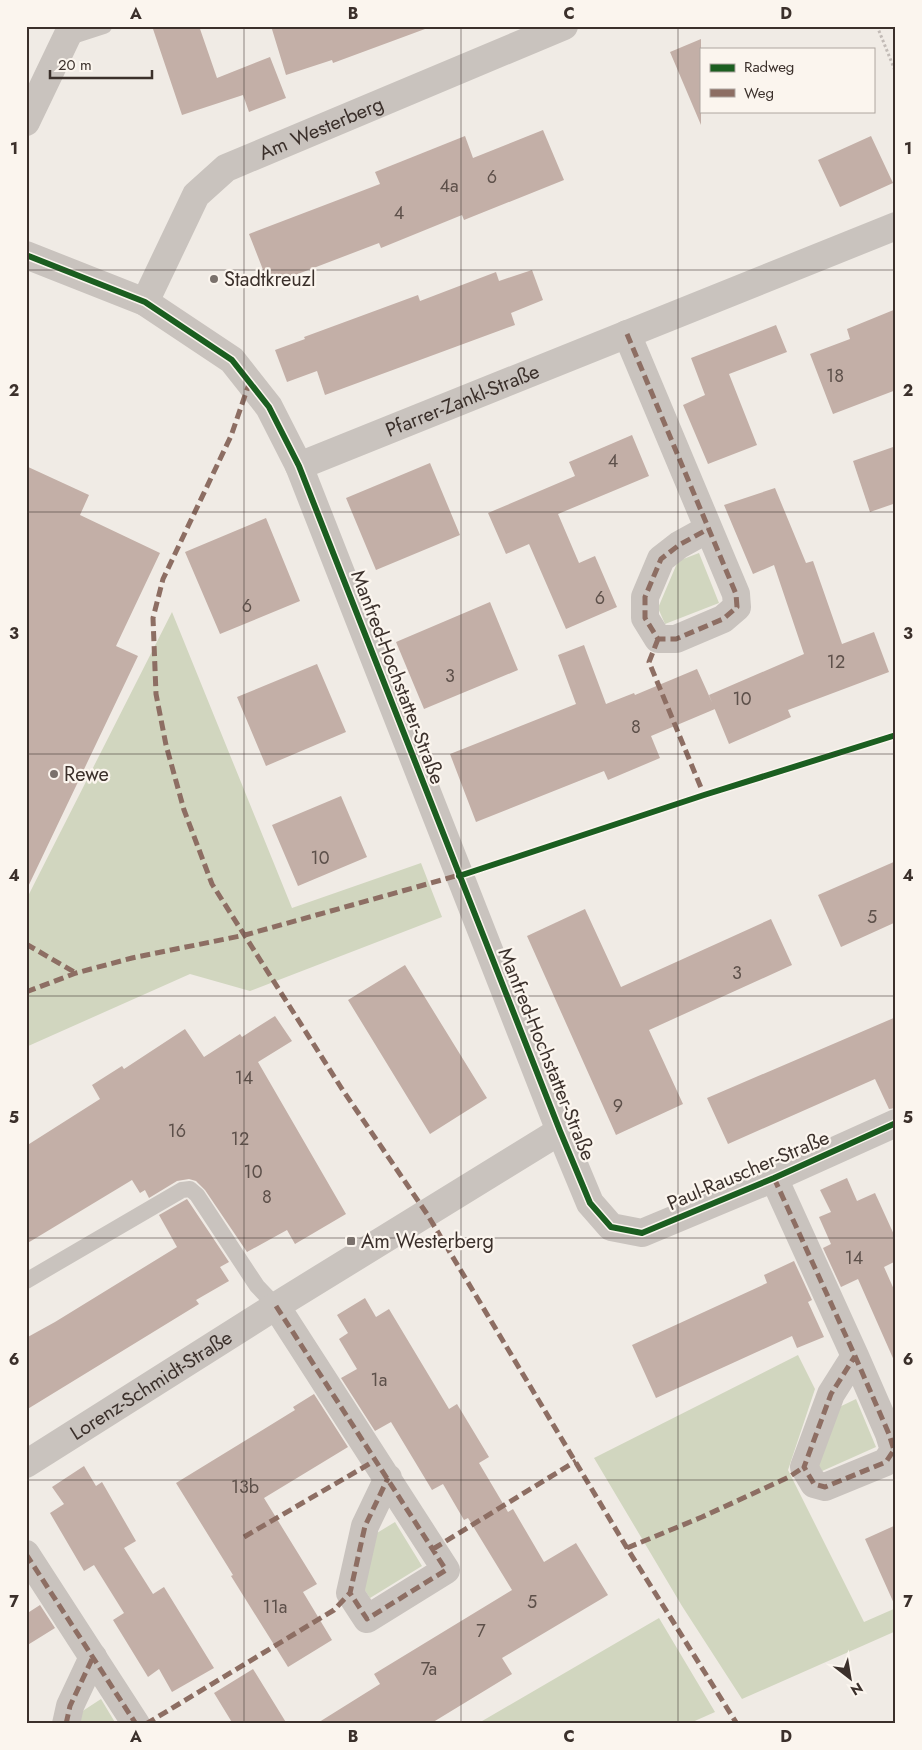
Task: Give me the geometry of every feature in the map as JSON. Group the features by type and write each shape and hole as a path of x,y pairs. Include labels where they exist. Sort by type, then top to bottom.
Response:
{"street":[{"name":"Am Westerberg","path":"145,302 196,195 226,168 564,26"},
{"path":"26,122 70,32"},
{"name":"Pfarrer-Zankl-Straße","path":"299,466 896,226"},
{"name":"Manfred-Hochstatter-Straße","path":"26,255 145,302 232,360 269,407 299,466 590,1203 611,1227"},
{"path":"627,334 708,529"},
{"name":"Paul-Rauscher-Straße","path":"611,1227 642,1233 774,1178 896,1123"},
{"name":"Lorenz-Schmidt-Straße","path":"26,1464 276,1306 560,1131"},
{"name":"Paul-Rauscher-Straße","path":"774,1178 855,1356"},
{"path":"276,1306 388,1478 446,1570 366,1619 350,1593 365,1526 388,1478"},
{"path":"26,1554 136,1724"},
{"path":"66,1724 70,1706 93,1657"}],"lane":[{"path":"70,32 104,26"},
{"path":"26,1281 182,1190 190,1189 197,1195 257,1286 276,1306"}],"path":[{"path":"877,26 896,73"}],"green space":[{"path":"699,553 719,603 665,624 658,608 678,561"},
{"path":"172,612 292,908 421,863 442,917 250,991 190,974 26,1047 26,900"},
{"path":"798,1355 815,1389 788,1470 864,1622 896,1608 896,1631 742,1699 682,1606 594,1458"},
{"path":"856,1399 876,1447 820,1472 812,1456 831,1411"},
{"path":"395,1522 422,1566 370,1598 360,1583 372,1536"},
{"path":"659,1618 715,1712 688,1724 477,1724"},
{"path":"101,1699 116,1724 76,1724 78,1714"}],"building":[{"path":"152,26 199,26 217,78 270,57 286,98 249,112 243,95 182,115"},
{"path":"271,26 424,26 425,29 333,63 332,60 286,75"},
{"path":"701,39 701,125 670,52"},
{"path":"543,130 564,180 464,220 462,215 381,248 379,243 269,285 249,234 380,184 375,172 465,136 473,158"},
{"path":"871,136 893,183 840,207 818,160"},
{"path":"532,270 543,300 511,313 515,325 325,395 317,371 287,382 275,350 305,339 304,337 418,295 420,301 496,272 499,281"},
{"path":"896,309 896,390 833,414 810,354 850,339 847,329"},
{"path":"776,325 787,352 729,374 757,445 708,464 683,405 705,395 691,358"},
{"path":"632,435 649,476 558,514 579,563 595,556 617,607 566,629 529,544 506,554 488,513 575,476 569,462"},
{"path":"896,446 896,503 870,512 853,461"},
{"path":"430,463 460,535 376,570 346,498"},
{"name":"Rewe","path":"26,466 89,495 80,515 160,553 116,646 138,656 26,891"},
{"path":"775,488 806,563 813,561 842,644 874,632 889,672 788,710 791,717 729,744 709,695 804,654 774,565 753,574 724,505"},
{"path":"266,518 300,601 220,634 185,552"},
{"path":"490,602 518,670 424,709 396,642"},
{"path":"584,645 606,704 634,693 635,695 697,669 715,709 651,736 660,758 608,780 604,771 476,822 450,754 576,704 558,655"},
{"path":"317,664 346,732 266,766 237,697"},
{"path":"341,796 367,857 298,886 272,825"},
{"path":"896,861 896,922 841,947 818,895"},
{"path":"585,909 621,987 771,919 792,965 649,1030 683,1104 616,1135 527,936"},
{"path":"405,965 487,1098 430,1134 348,1000"},
{"path":"275,1016 292,1041 258,1062 346,1214 295,1244 287,1230 247,1252 205,1190 196,1181 189,1179 177,1181 149,1198 145,1190 140,1193 132,1180 26,1244 26,1146 100,1099 92,1085 122,1066 124,1069 185,1029 204,1057 240,1034 242,1037"},
{"path":"896,1017 896,1108 889,1109 875,1079 728,1144 707,1098"},
{"path":"847,1178 857,1201 875,1193 896,1239 896,1261 884,1267 896,1294 896,1365 858,1279 841,1287 823,1248 831,1244 819,1217 831,1212 820,1190"},
{"path":"187,1199 229,1262 220,1267 229,1281 196,1300 199,1304 26,1410 26,1338 177,1247 159,1215"},
{"path":"794,1261 812,1300 808,1302 824,1337 797,1348 792,1336 656,1398 632,1345 767,1283 764,1275"},
{"path":"365,1298 376,1317 389,1309 449,1409 457,1404 489,1457 479,1463 508,1512 513,1509 544,1562 576,1543 608,1595 502,1658 512,1674 430,1724 316,1724 380,1684 374,1674 512,1590 468,1518 464,1520 443,1484 432,1490 391,1422 375,1431 341,1378 357,1369 339,1339 348,1333 337,1315"},
{"path":"314,1394 348,1447 264,1498 317,1584 303,1592 332,1640 288,1667 176,1483 295,1410 293,1407"},
{"path":"84,1466 96,1486 102,1482 136,1541 124,1548 153,1594 164,1587 214,1668 172,1692 159,1669 148,1677 113,1620 124,1613 94,1565 84,1571 50,1513 64,1504 52,1487"},
{"path":"896,1525 896,1608 865,1539"},
{"path":"40,1605 55,1628 26,1646 26,1614"},
{"path":"253,1669 287,1724 233,1724 214,1693"}],"marked path":[{"path":"627,334 736,594 737,607 723,619 676,639 658,639 645,618 645,597 661,559 679,545 708,529"},
{"path":"250,381 231,436 163,579 153,618 156,694 166,745 184,810 212,884 342,1089 427,1214 627,1548 737,1724"},
{"path":"658,639 649,662 704,795"},
{"path":"26,992 76,973 132,958 245,935 463,874"},
{"path":"26,944 76,973"},
{"path":"774,1178 855,1356 889,1434 894,1450 886,1462 825,1487 814,1484 804,1467 831,1394 855,1356"},
{"path":"276,1306 446,1570 367,1619 350,1593 365,1526 388,1478"},
{"path":"244,1537 376,1460"},
{"path":"433,1549 576,1461"},
{"path":"627,1548 702,1517 789,1477 804,1467"},
{"path":"26,1554 136,1724"},
{"path":"146,1724 334,1610 350,1593"},
{"path":"66,1724 70,1706 93,1657"}],"cycle path":[{"path":"26,255 145,302 232,360 269,407 299,466 590,1203 611,1227 642,1233 774,1178 896,1123"},
{"path":"459,876 704,795 896,735"}],"place":[{"name":"Stadtkreuzl","path":"214,279"},
{"name":"Rewe","path":"54,774"},
{"name":"Am Westerberg","path":"351,1241"}]}
